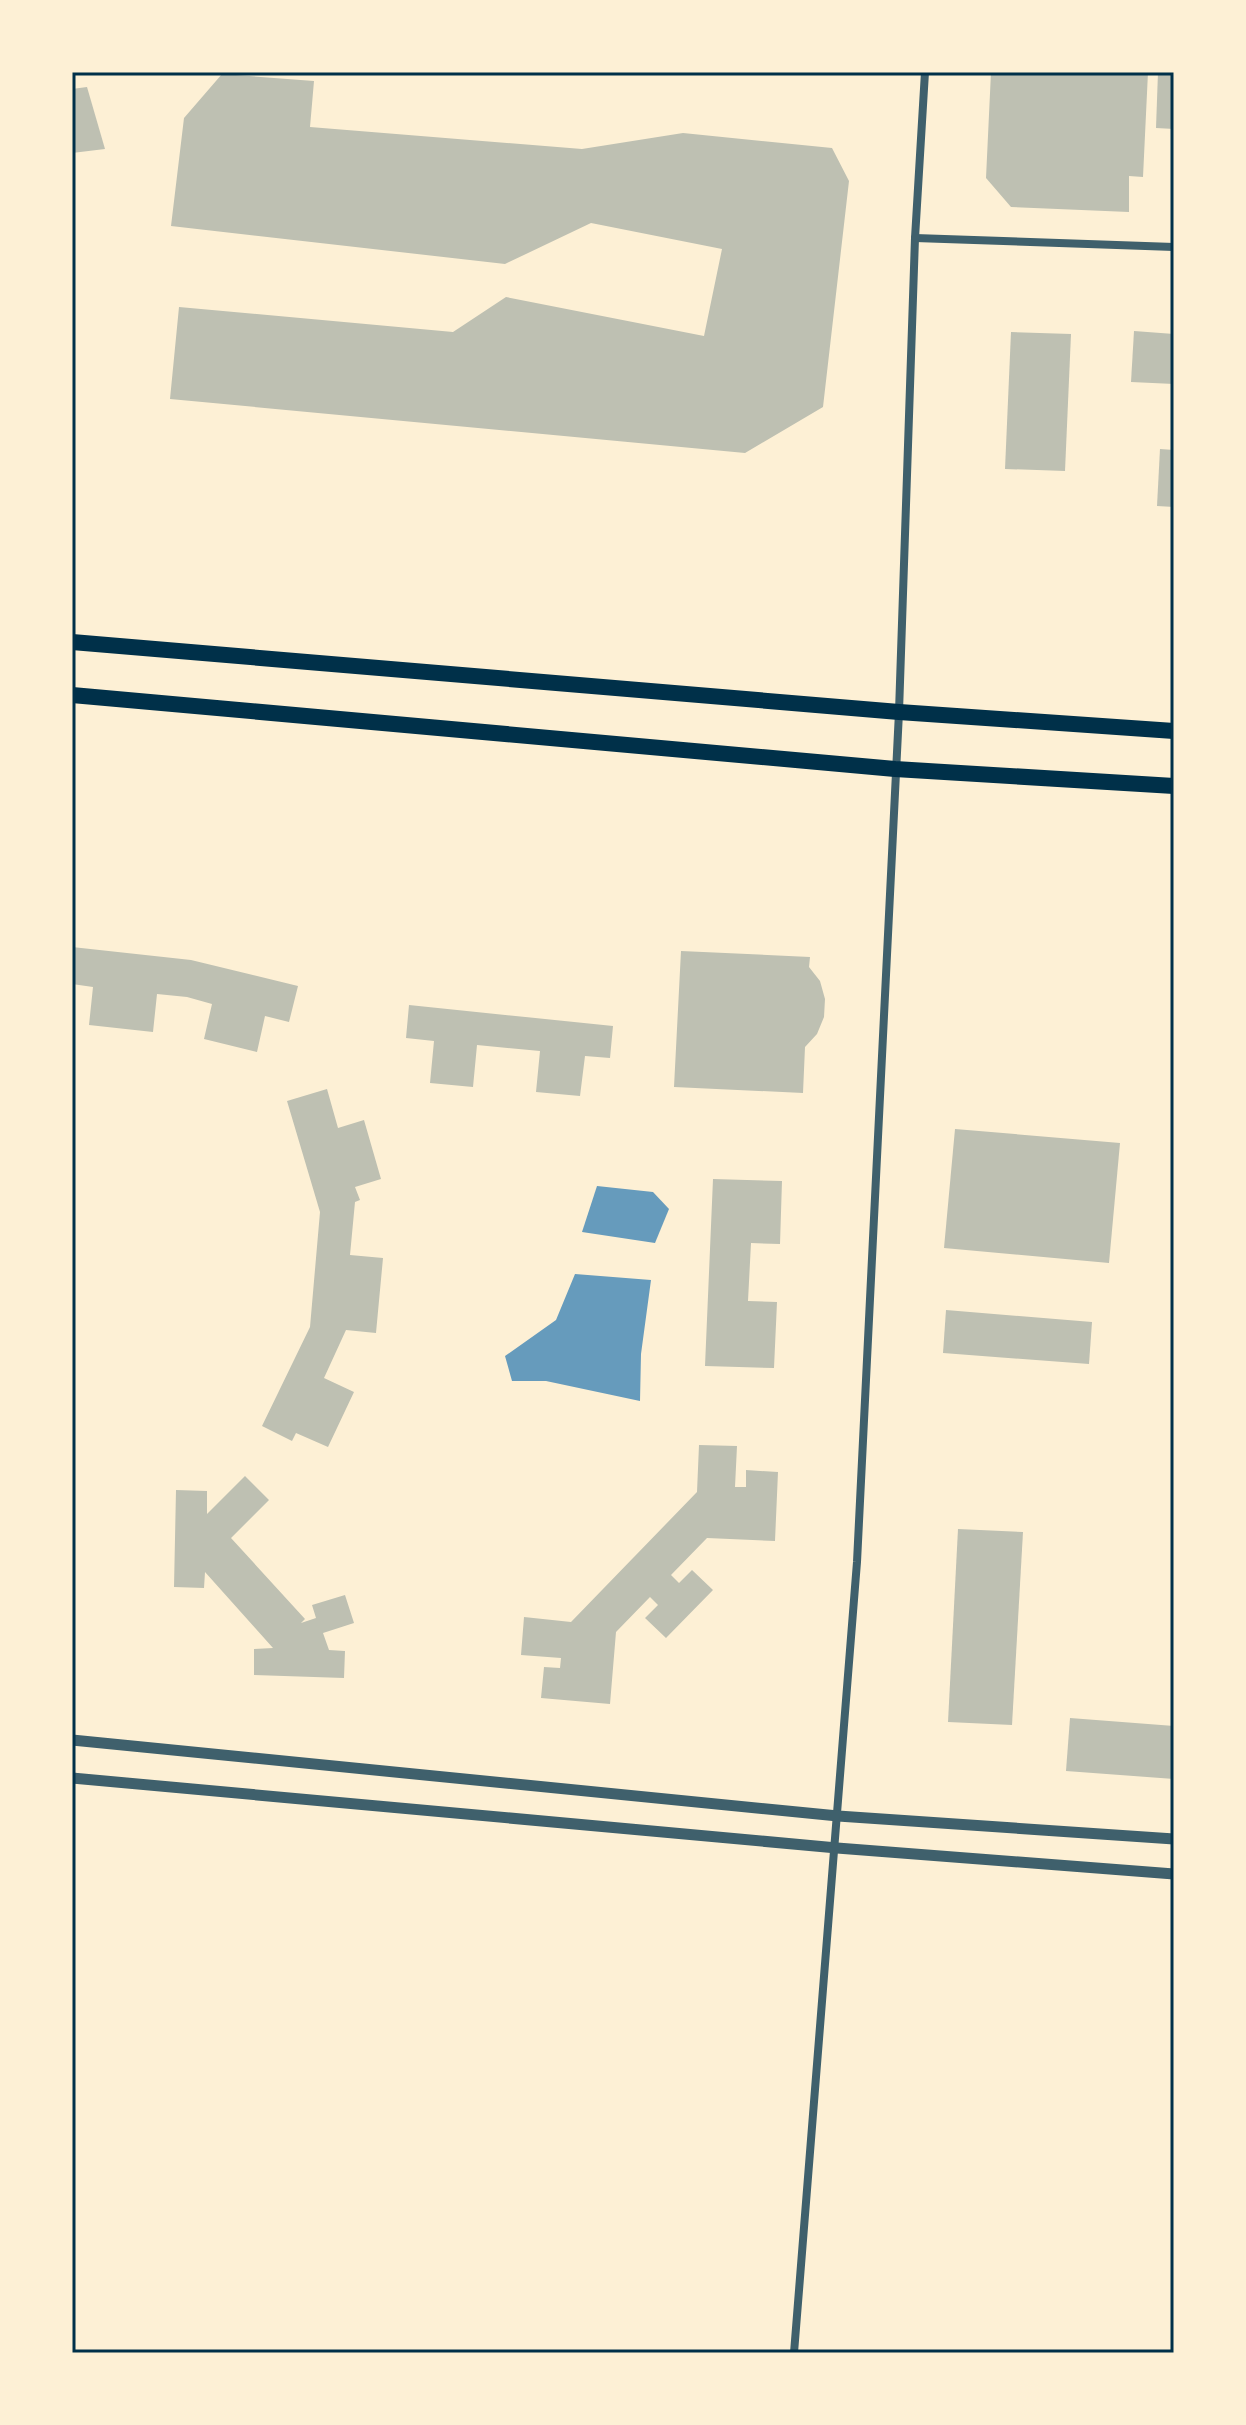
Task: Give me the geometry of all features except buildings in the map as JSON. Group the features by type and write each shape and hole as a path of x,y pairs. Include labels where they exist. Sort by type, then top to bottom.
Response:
{"highway":[{"path":"72,642 899,712 1174,731"},
{"path":"72,695 895,769 1174,786"}],"street":[{"path":"794,2353 837,1848 857,1562 899,712 915,238 925,72"},
{"path":"915,238 1174,247"},
{"path":"72,1740 838,1816 1174,1839"},
{"path":"72,1778 837,1848 1174,1874"}],"water":[{"path":"597,1186 653,1192 669,1209 655,1243 582,1232"},
{"path":"575,1274 651,1280 641,1354 640,1401 546,1381 512,1381 505,1356 556,1320"}]}
